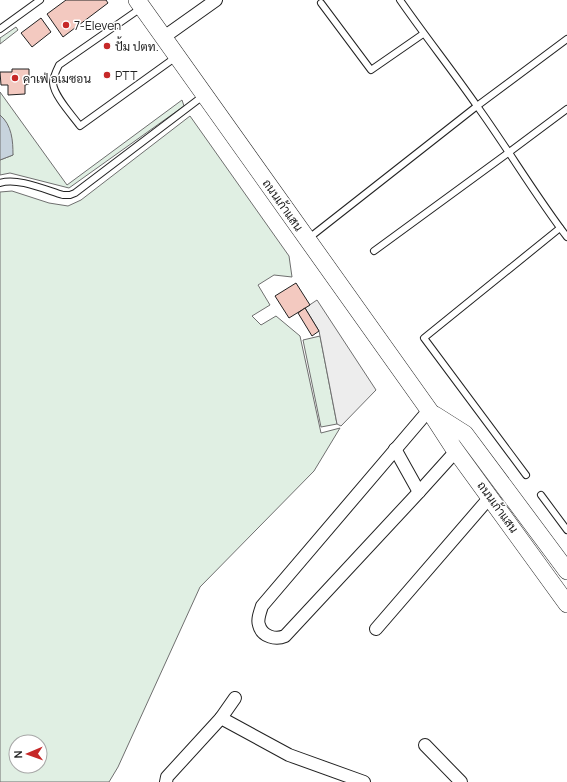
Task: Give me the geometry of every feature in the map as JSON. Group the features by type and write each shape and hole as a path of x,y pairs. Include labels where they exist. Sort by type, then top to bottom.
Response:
{"main road":[{"name":"ถนนเก้าแสน","path":"140,4 429,410 456,451 567,604"},
{"name":"ถนนเก้าแสน","path":"429,410 465,434 567,571"}],"street":[{"path":"164,37 216,0"},
{"path":"429,410 262,606 259,618 261,630 271,637 280,638 285,636 420,492 456,451"},
{"path":"395,449 420,492"},
{"path":"376,629 490,497"},
{"path":"166,782 167,777 221,718 235,698"},
{"path":"221,718 289,755 364,782"},
{"path":"425,745 461,782"}],"lane":[{"path":"0,29 40,0"},
{"path":"400,0 423,34 477,106 567,237"},
{"path":"321,3 371,70 423,34"},
{"path":"140,4 59,65 53,82 55,92 80,126 177,56"},
{"path":"308,239 477,106 567,39"},
{"path":"0,183 7,180 16,181 63,195 70,195 205,95"},
{"path":"374,251 567,109"},
{"path":"526,475 424,338 560,228"},
{"path":"541,495 567,530"}],"green space":[{"path":"16,27 18,30 0,44 0,38"},
{"path":"0,92 67,185 182,100 184,106 69,188 10,173 0,175 0,160 13,155 3,118 0,115"},
{"path":"190,116 289,256 292,277 274,275 258,285 270,305 252,316 261,325 276,316 300,336 321,433 340,428 314,471 200,587 118,767 109,782 0,782 0,192 12,191 49,203 68,206 81,200"},
{"path":"320,336 337,424 321,427 303,340"}],"shaded area":[{"path":"0,115 9,128 12,139 13,155 0,160"},
{"path":"317,300 376,390 341,426 337,424 319,331 305,308"}],"building":[{"name":"7-Eleven","path":"66,0 106,0 108,3 63,37 47,14"},
{"path":"41,18 51,32 32,47 21,33"},
{"name":"คาเฟ่ อเมซอน","path":"12,69 29,69 29,84 25,85 25,94 8,95 8,85 1,85 0,72 12,72"},
{"path":"296,283 310,305 289,318 275,296"},
{"path":"305,308 319,331 312,336 298,313"}],"place":[{"name":"7-Eleven","path":"66,25"},
{"name":"ปั้ม ปตท.","path":"107,46"},
{"name":"PTT","path":"107,75"},
{"name":"คาเฟ่ อเมซอน","path":"15,78"}]}
